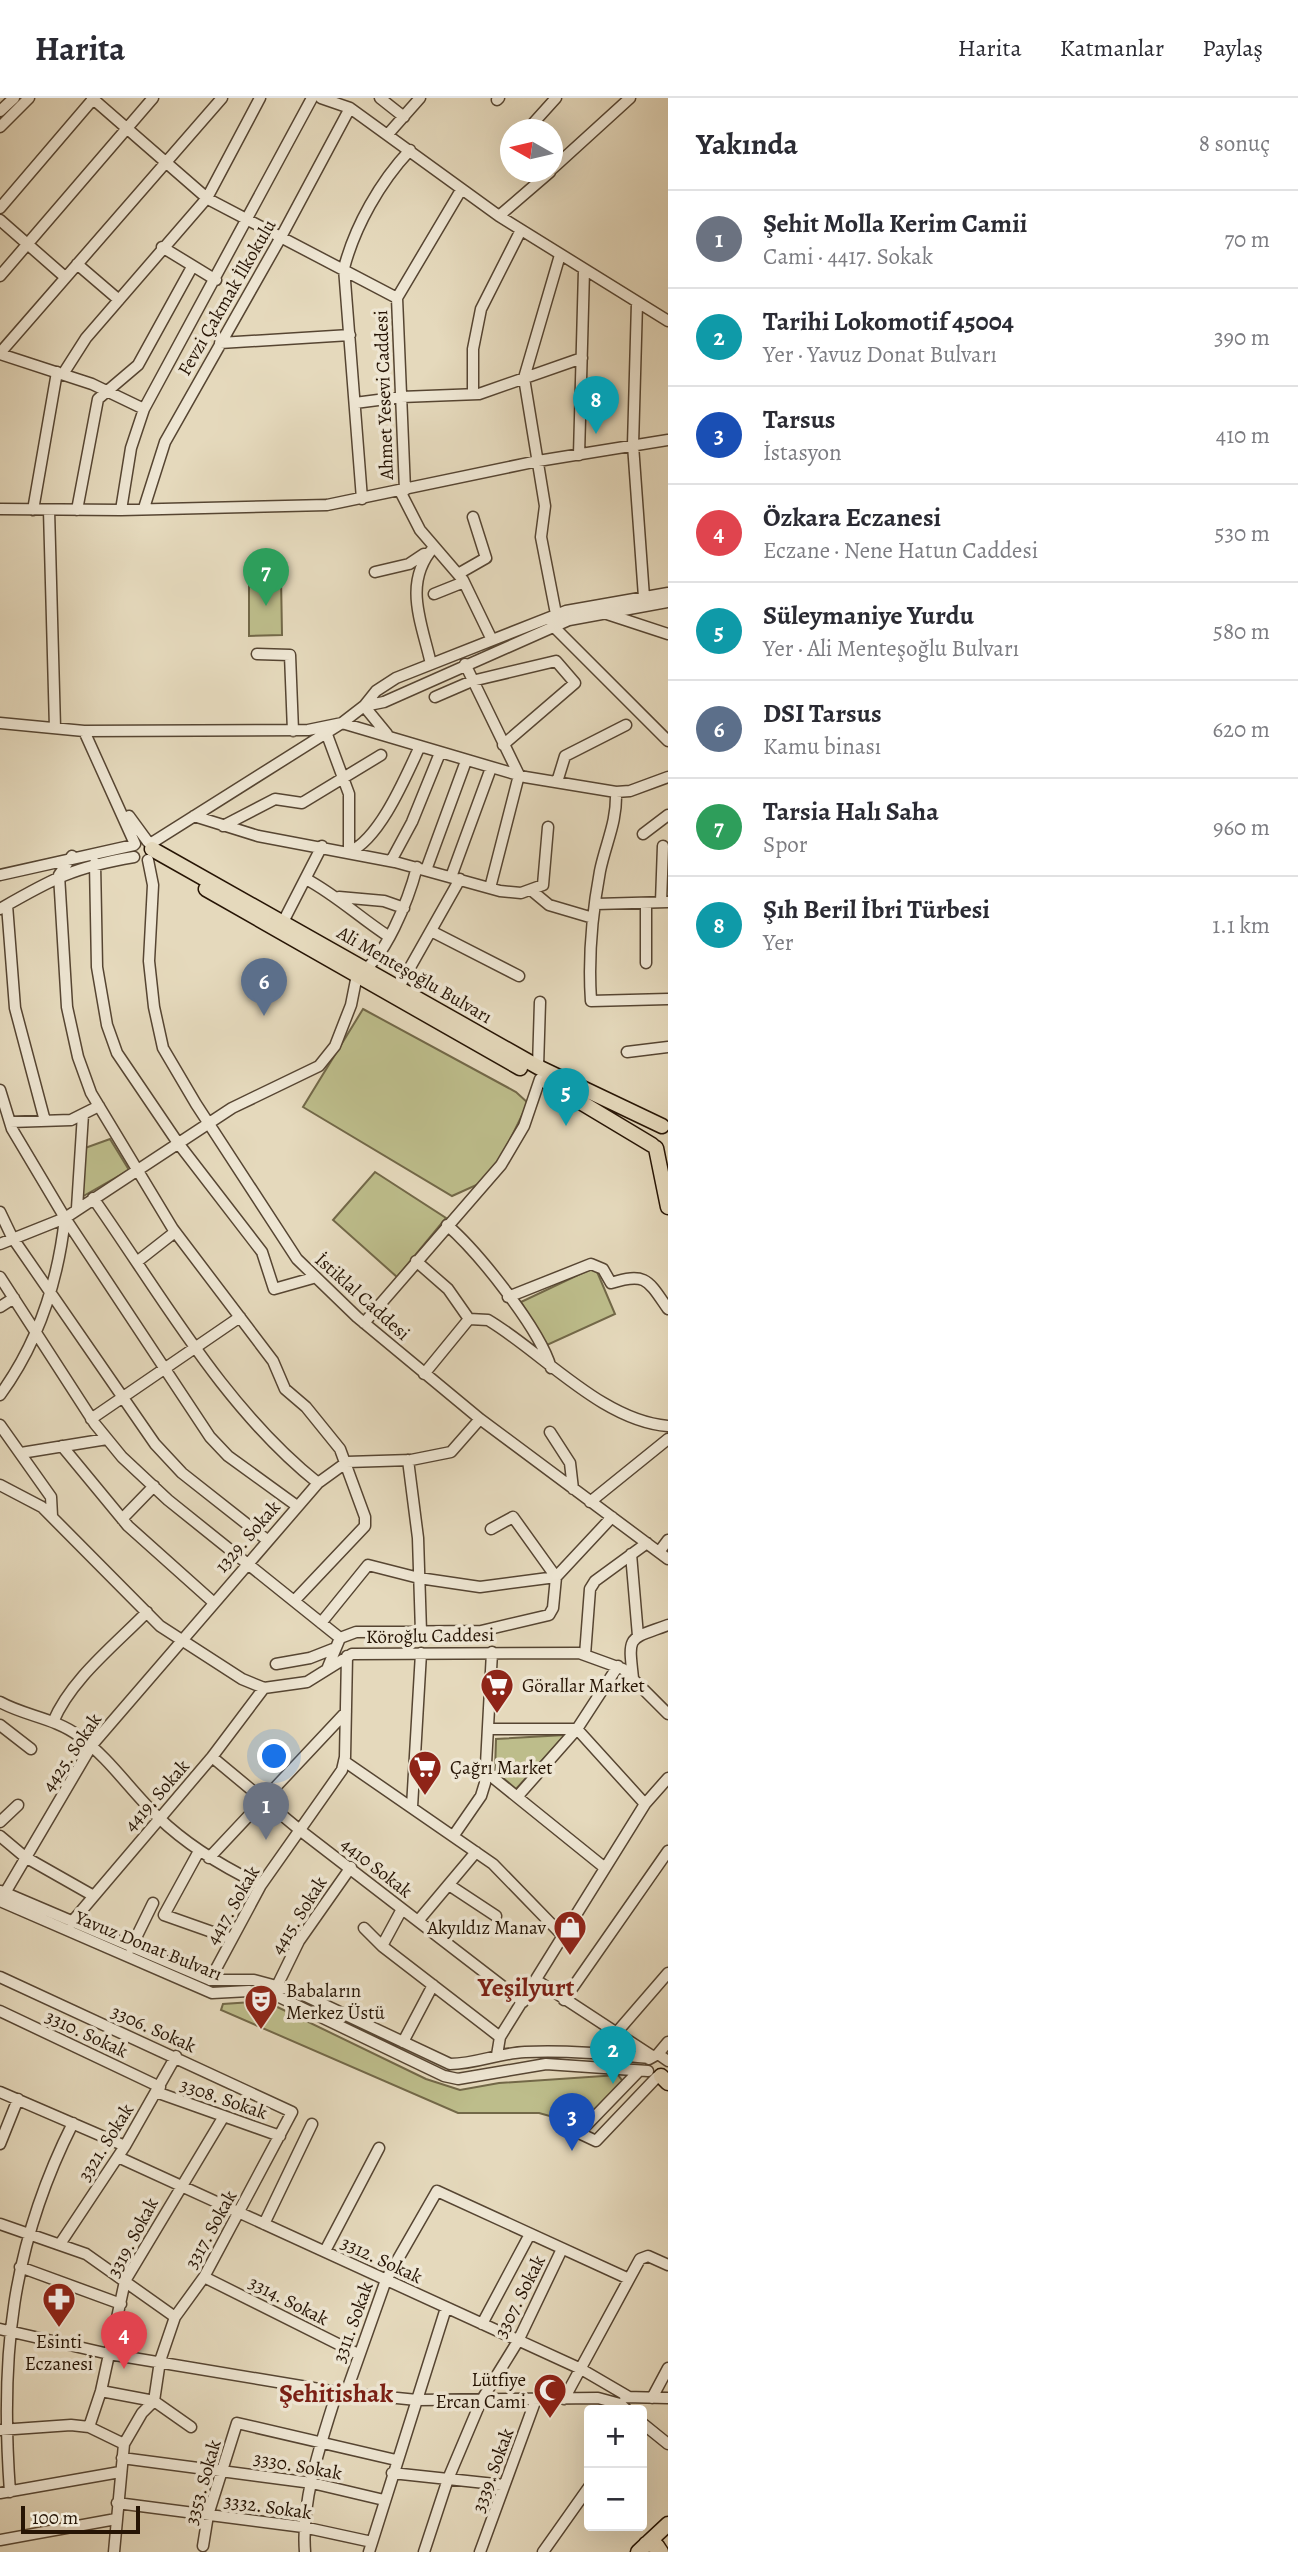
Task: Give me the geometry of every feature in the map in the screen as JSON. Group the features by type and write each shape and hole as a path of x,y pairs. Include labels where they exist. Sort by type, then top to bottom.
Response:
{"main road":[{"name":"Ali Menteşoğlu Bulvarı","path":"150,850 283,922 363,972 539,1073 665,1126"},
{"name":"Ali Menteşoğlu Bulvarı","path":"150,850 242,912 363,972 400,987 662,1149"},
{"path":"665,1126 651,1132 662,1149 668,1207"},
{"path":"642,2548 668,2524"},
{"path":"642,2548 657,2546 665,2551"}],"street":[{"path":"0,110 13,98"},
{"path":"0,127 29,98"},
{"path":"0,208 93,98 207,198 397,298"},
{"path":"0,276 153,98"},
{"path":"145,409 107,391 0,353 222,98"},
{"path":"33,510 60,373 162,247 207,198 260,98"},
{"path":"121,510 131,448 145,409 249,220 312,98"},
{"path":"321,98 349,108 389,133 461,190 499,216 668,321"},
{"path":"380,98 404,117"},
{"path":"389,133 420,98"},
{"path":"536,119 556,98"},
{"path":"563,159 630,98"},
{"name":"Fevzi Çakmak İlkokulu","path":"144,508 164,442 281,237 349,108"},
{"path":"362,499 344,268 378,191 392,169 410,150"},
{"path":"499,216 537,182"},
{"name":"Ahmet Yesevi Caddesi","path":"402,491 397,298 461,190"},
{"path":"0,220 25,245 65,277"},
{"path":"473,394 473,349 481,309 521,230"},
{"path":"162,247 216,280"},
{"path":"556,614 541,537 545,506 524,378 560,255"},
{"path":"77,264 119,300"},
{"path":"77,510 95,407 107,391 138,365 192,267"},
{"path":"579,455 584,270"},
{"path":"637,303 633,445 644,597"},
{"path":"220,343 350,335"},
{"path":"355,403 401,397 473,394 582,358"},
{"path":"0,509 121,510 327,505 538,461 668,440"},
{"path":"402,491 420,530 461,578 492,640"},
{"path":"49,510 55,729"},
{"path":"434,594 461,578 486,558 473,517"},
{"path":"375,572 409,564 434,547"},
{"path":"431,664 414,590 420,562 434,547"},
{"path":"45,1121 15,1008 4,907 58,875 94,863 134,857 140,861 194,816 342,723 364,706 376,691 397,678 556,614 668,593"},
{"path":"364,706 384,702 553,626 602,612 668,602"},
{"path":"602,612 668,634"},
{"path":"553,626 668,741"},
{"path":"257,654 290,655 293,731"},
{"path":"435,697 472,681 556,661 575,683 503,745"},
{"path":"465,664 519,775 490,888"},
{"path":"364,706 387,734"},
{"path":"0,723 84,731 293,731 342,723 387,734 491,768 616,792 630,791 668,776"},
{"path":"557,782 565,756 626,725"},
{"path":"84,731 118,800 135,844 134,857"},
{"path":"326,732 349,794 349,852"},
{"path":"349,852 359,847 388,808 420,746"},
{"path":"391,861 412,822 440,753"},
{"path":"223,826 275,799 302,803 381,755"},
{"path":"0,1244 65,1218 232,1108 319,1066 335,1046 363,972 404,908 466,761"},
{"path":"400,987 456,878 491,768"},
{"path":"616,792 617,816 606,844 593,918 589,972 592,1001 668,999"},
{"path":"118,800 150,850"},
{"path":"643,834 668,815"},
{"path":"194,816 258,836 322,846 391,861 490,888 521,893 543,885 546,877 548,827"},
{"path":"0,875 72,856 135,844 150,850"},
{"path":"283,922 322,846"},
{"path":"596,904 665,902 663,846"},
{"name":"İstiklal Caddesi","path":"150,850 153,885 149,961 163,1048 297,1259 313,1278 424,1374 664,1556"},
{"path":"72,856 58,875 67,1007 78,1057 99,1107 175,1232 274,1361 285,1389 322,1426 347,1462 365,1526 294,1601"},
{"path":"94,863 97,967 107,1025 117,1053 178,1143 262,1252 274,1289 313,1278"},
{"path":"306,878 339,897 348,909 388,936"},
{"path":"531,890 549,905 593,918"},
{"path":"339,897 384,901 404,908"},
{"path":"646,904 646,962"},
{"path":"431,931 519,976"},
{"path":"364,1323 501,1165 524,1126 539,1073 540,1002"},
{"path":"627,1052 668,1047"},
{"path":"0,1090 10,1122 65,1218 210,1437 229,1456 297,1506"},
{"path":"10,1122 71,1121 99,1107"},
{"path":"77,1208 83,1114"},
{"path":"93,1198 227,1390 279,1450 318,1483"},
{"path":"0,1212 12,1237 155,1444 182,1473 267,1540"},
{"path":"0,1395 37,1332 51,1293 65,1218"},
{"path":"447,1225 473,1247 545,1348 551,1367"},
{"path":"138,1261 175,1232"},
{"path":"416,1261 448,1289 469,1319"},
{"path":"508,1297 591,1264 603,1269 611,1283 634,1276 643,1278 668,1309"},
{"path":"0,1277 91,1419 107,1439 154,1486 246,1564 340,1638"},
{"path":"0,1307 14,1298"},
{"path":"91,1419 240,1317"},
{"path":"469,1319 488,1320 583,1391 643,1421 668,1426"},
{"path":"424,1374 469,1319"},
{"path":"347,1462 408,1461 452,1452 480,1419"},
{"path":"0,1425 51,1497 52,1516"},
{"path":"550,1432 570,1463 573,1489"},
{"path":"21,1452 107,1439"},
{"path":"590,1502 668,1439"},
{"path":"62,1446 122,1519 214,1602"},
{"path":"408,1461 418,1538 421,1632"},
{"name":"1329. Sokak","path":"180,1641 318,1483 347,1462"},
{"path":"0,1485 42,1507 147,1612 180,1641 242,1679 264,1688"},
{"path":"122,1519 154,1486"},
{"path":"491,1529 513,1517 556,1577"},
{"path":"328,1667 340,1638 376,1631 481,1631 549,1615 553,1608 556,1577 612,1517"},
{"path":"664,1556 668,1540"},
{"path":"584,1655 590,1589 595,1581 647,1543"},
{"path":"631,1554 638,1636"},
{"path":"321,1623 368,1565 419,1578 480,1587 556,1577"},
{"path":"53,1721 73,1690 147,1612"},
{"path":"634,1678 629,1644 638,1636 668,1625"},
{"name":"4425. Sokak","path":"2,1895 92,1745 180,1641"},
{"path":"276,1664 310,1658 333,1650"},
{"path":"454,1835 481,1796 486,1772 492,1652"},
{"name":"Köroğlu Caddesi","path":"264,1688 307,1682 347,1656 492,1652 584,1655 618,1666 667,1711"},
{"path":"412,1807 421,1653"},
{"name":"4417. Sokak","path":"210,1980 261,1885 335,1781 345,1756 347,1656"},
{"path":"517,1797 577,1729 618,1666"},
{"name":"4419. Sokak","path":"71,1923 92,1895 212,1757 264,1688"},
{"path":"2,1707 53,1721 92,1745 159,1818 209,1858 261,1885"},
{"path":"209,1858 346,1712"},
{"path":"0,1725 31,1749"},
{"path":"488,1729 577,1729 645,1804"},
{"path":"322,1737 331,1735 341,1741 345,1756 493,1864 563,1936"},
{"name":"4410 Sokak","path":"212,1757 301,1831 523,2002"},
{"path":"486,1772 605,1868"},
{"path":"497,2055 500,2037 645,1804 668,1777"},
{"path":"0,1822 18,1805"},
{"path":"0,1836 25,1857 92,1895"},
{"path":"199,1851 164,1914 232,1939"},
{"path":"564,2000 668,1851"},
{"path":"418,1921 476,1852"},
{"name":"4415. Sokak","path":"278,1984 313,1918 351,1867"},
{"path":"449,1885 496,1916"},
{"name":"Yavuz Donat Bulvarı","path":"2,1895 210,1980 254,1980 278,1984 450,2064 465,2064 497,2055 594,2052 659,2066"},
{"name":"Yavuz Donat Bulvarı","path":"2,1895 212,1993 248,1991 275,1995 444,2076 458,2080 546,2064 659,2066"},
{"path":"131,1948 153,1903"},
{"path":"382,1946 402,1909"},
{"path":"364,1928 382,1946 500,2037"},
{"path":"617,2032 668,1973"},
{"name":"3306. Sokak","path":"0,1977 176,2056 292,2112"},
{"path":"536,1980 617,2032 659,2066"},
{"path":"403,2042 433,1985"},
{"name":"3310. Sokak","path":"2,2016 158,2090"},
{"path":"659,2066 579,2133 596,2141 659,2066 668,2042"},
{"name":"3321. Sokak","path":"60,2244 125,2146 176,2056"},
{"name":"3308. Sokak","path":"158,2090 280,2136"},
{"path":"0,2092 125,2146"},
{"path":"0,2144 18,2099"},
{"name":"3317. Sokak","path":"154,2401 160,2361 175,2317 204,2277 292,2112"},
{"name":"3319. Sokak","path":"89,2427 101,2391 125,2281 224,2116"},
{"path":"73,2123 50,2169 26,2234 4,2330 2,2430 5,2493 120,2472"},
{"path":"264,2224 312,2124"},
{"path":"325,2251 379,2148"},
{"name":"3312. Sokak","path":"118,2157 239,2215 325,2251 580,2369 629,2397"},
{"name":"3311. Sokak","path":"305,2552 303,2527 320,2443 386,2280 438,2191 530,2234"},
{"path":"0,2224 86,2255 175,2317"},
{"path":"482,2324 530,2234 629,2279"},
{"name":"3307. Sokak","path":"424,2552 448,2479 481,2401 517,2341 562,2249"},
{"path":"564,2399 643,2256 668,2265"},
{"path":"20,2267 121,2304"},
{"name":"3314. Sokak","path":"204,2277 358,2354"},
{"path":"370,2547 446,2308"},
{"path":"4,2330 109,2354 342,2393 417,2400 481,2401 668,2398"},
{"path":"652,2398 668,2368"},
{"path":"101,2391 154,2401 191,2427"},
{"path":"598,2398 621,2405"},
{"name":"3339. Sokak","path":"480,2552 536,2399"},
{"path":"114,2552 124,2444 142,2413 154,2401"},
{"name":"3353. Sokak","path":"203,2546 208,2515 237,2423 396,2460"},
{"path":"2,2430 71,2425 89,2427 124,2444"},
{"path":"647,2427 668,2445"},
{"name":"3330. Sokak","path":"122,2458 313,2483 384,2500"},
{"path":"392,2473 505,2485"},
{"path":"548,2550 584,2495"},
{"name":"3332. Sokak","path":"117,2503 303,2527 370,2547"},
{"path":"0,2540 116,2519"}],"green space":[{"path":"249,576 281,576 282,635 249,636"},
{"path":"363,1009 516,1092 528,1103 499,1162 481,1183 452,1196 303,1107"},
{"path":"110,1139 129,1170 80,1198 85,1148"},
{"path":"375,1172 446,1218 397,1277 333,1220"},
{"path":"595,1267 615,1314 547,1345 521,1302"},
{"path":"565,1735 516,1789 495,1771 496,1739"},
{"path":"265,2001 426,2079 460,2090 499,2083 618,2075 624,2083 595,2111 564,2120 539,2113 458,2113 221,2010 223,2004"}],"place":[{"name":"Şıh Beril İbri Türbesi","path":"596,434"},
{"name":"Tarsia Halı Saha","path":"266,606"},
{"name":"DSI Tarsus","path":"264,1016"},
{"name":"Süleymaniye Yurdu","path":"566,1126"},
{"name":"Görallar Market","path":"497,1715"},
{"name":"Çağrı Market","path":"425,1797"},
{"name":"Şehit Molla Kerim Camii","path":"266,1840"},
{"name":"Akyıldız Manav","path":"570,1957"},
{"name":"Babaların Merkez Üstü","path":"261,2031"},
{"name":"Tarihi Lokomotif 45004","path":"613,2084"},
{"name":"Tarsus","path":"572,2151"},
{"name":"Esinti Eczanesi","path":"59,2329"},
{"name":"Özkara Eczanesi","path":"124,2369"},
{"name":"Lütfiye Ercan Cami","path":"550,2420"}],"district":[{"name":"Yeşilyurt","path":"526,1987"},
{"name":"Şehitishak","path":"336,2393"}]}
